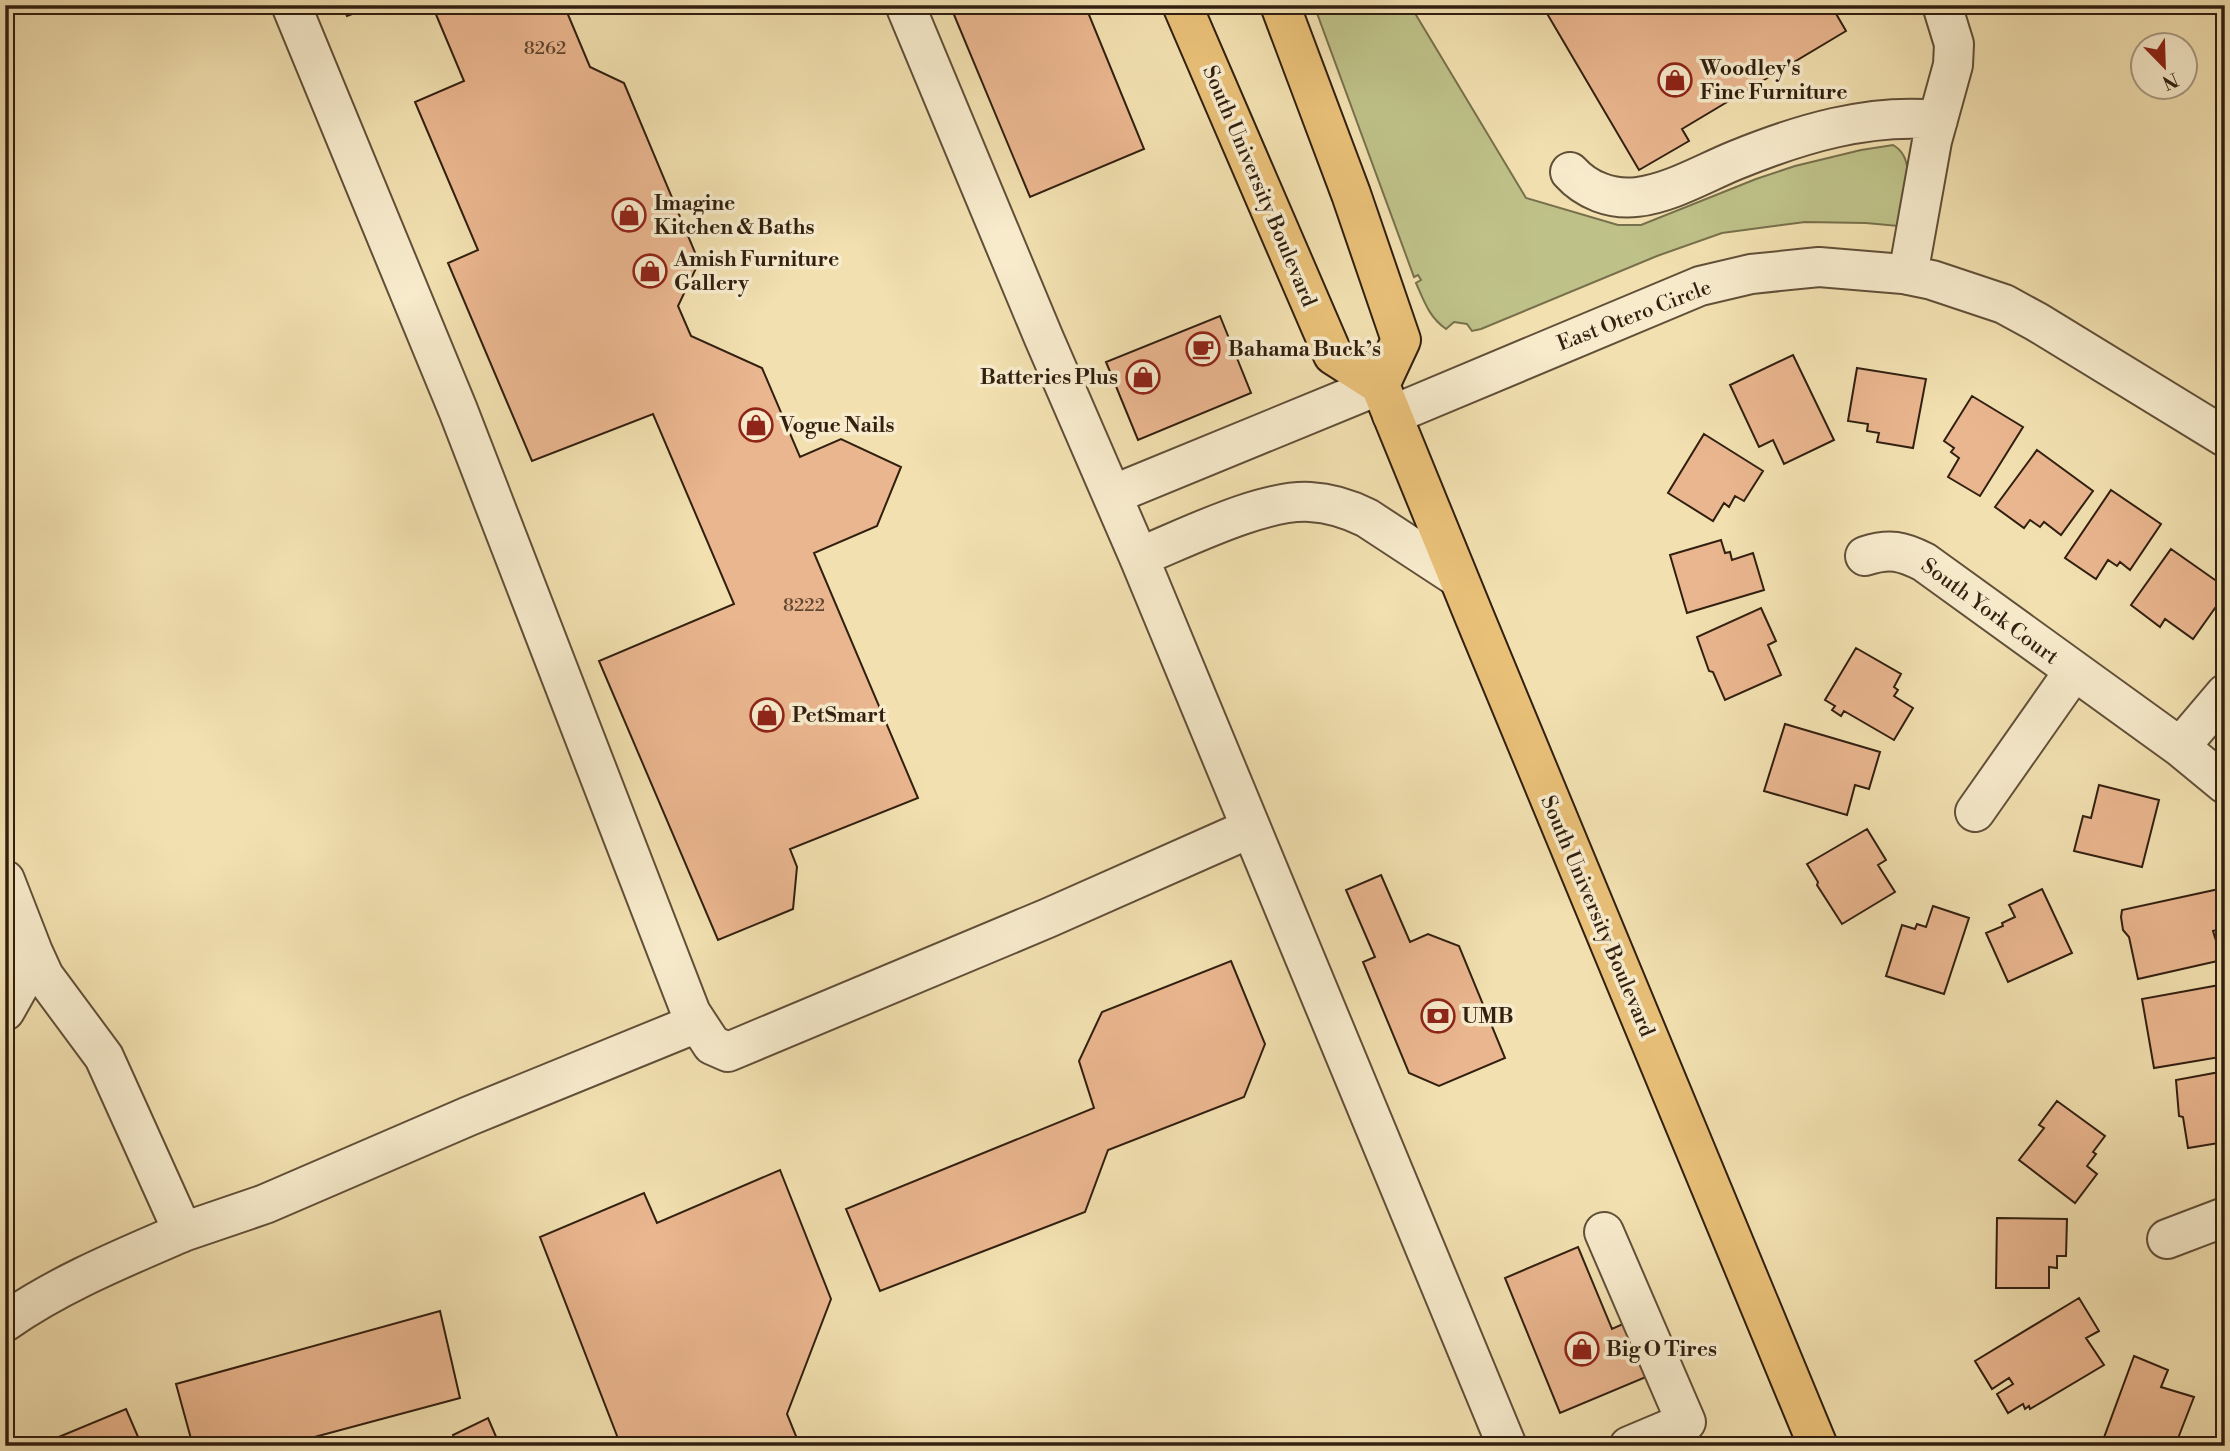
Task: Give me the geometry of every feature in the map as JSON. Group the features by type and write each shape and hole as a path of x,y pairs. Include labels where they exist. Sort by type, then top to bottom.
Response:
{"main road":[{"name":"South University Boulevard","path":"1182,5 1334,355 1386,400 1818,1446"},
{"path":"1283,8 1401,340 1386,400"}],"street":[{"path":"291,5 458,410 691,1013 712,1045 729,1052 1016,932 1251,828"},
{"path":"905,5 1043,336 1139,557 1507,1446"},
{"path":"1908,275 1938,120 1954,55 1951,32 1942,5"},
{"path":"1570,172 1584,186 1598,192 1635,197 1657,192 1774,146 1851,124 1895,118 1938,120"},
{"name":"East Otero Circle","path":"1112,495 1386,400 1700,286 1751,274 1819,267 1908,275 1932,280 2004,304 2225,437"},
{"path":"1139,557 1266,508 1308,501 1351,510 1367,518 1457,577"},
{"name":"South York Court","path":"1865,556 1883,550 1906,553 1924,562 2180,747 2225,785"},
{"name":"South York Court","path":"1975,812 2074,671"},
{"path":"2180,747 2225,694"},
{"path":"5,880 44,976 104,1057 183,1233"},
{"path":"5,1011 33,953"},
{"path":"5,1322 29,1305 183,1233 265,1204 469,1116 698,1023"},
{"path":"2167,1239 2225,1217"},
{"path":"1604,1232 1686,1422 1629,1446"}],"green space":[{"path":"1314,5 1410,5 1526,198 1618,225 1641,225 1795,166 1893,145 1901,152 1908,171 1898,226 1805,222 1722,233 1657,256 1481,329 1472,331 1467,324 1454,322 1446,329 1431,314 1416,283 1421,280 1418,275 1414,277"}],"building":[{"path":"343,5 376,5 347,16"},
{"path":"432,5 564,5 590,67 624,83 699,262 678,306 691,336 762,368 800,457 841,439 901,467 877,526 814,553 918,798 790,849 797,867 793,909 718,940 599,661 734,604 653,414 532,461 448,263 478,250 415,102 464,81"},
{"path":"963,5 1085,5 1144,149 1030,197 952,10"},
{"name":"Woodley's Fine Furniture","path":"1542,5 1831,5 1846,31 1682,129 1689,141 1639,170"},
{"path":"1220,316 1251,393 1138,440 1106,362"},
{"path":"1793,355 1834,440 1784,464 1773,440 1759,447 1730,385"},
{"path":"1857,368 1926,379 1913,448 1877,442 1879,433 1867,431 1868,424 1848,421"},
{"path":"1972,396 2023,427 1980,496 1948,477 1959,458 1951,452 1954,448 1944,441"},
{"path":"1704,434 1763,471 1744,501 1735,496 1729,507 1724,503 1713,521 1668,493"},
{"path":"2037,450 2093,491 2061,535 2044,522 2040,527 2030,520 2024,528 1995,507"},
{"path":"2111,490 2161,524 2130,570 2120,562 2117,566 2108,560 2096,579 2065,558"},
{"path":"1721,540 1725,553 1730,552 1732,560 1753,553 1764,590 1687,613 1670,555"},
{"path":"2171,549 2225,587 2225,594 2193,639 2165,619 2160,627 2131,605"},
{"path":"1761,608 1776,641 1768,645 1781,675 1725,700 1713,672 1709,671 1697,637"},
{"path":"1856,648 1901,674 1894,687 1898,690 1894,696 1913,708 1894,740 1844,711 1841,716 1832,710 1835,706 1825,700"},
{"path":"1785,724 1880,752 1869,789 1855,785 1847,815 1764,791"},
{"path":"2099,785 2159,800 2142,867 2074,851 2083,816 2091,818"},
{"path":"1867,829 1886,860 1878,865 1895,892 1842,924 1807,864"},
{"path":"1381,875 1410,942 1428,934 1459,946 1505,1058 1439,1086 1409,1073 1363,962 1375,957 1346,890"},
{"path":"2042,889 2072,953 2008,982 1986,933 2015,917 2009,905"},
{"path":"2219,889 2225,928 2213,931 2222,960 2138,979 2129,937 2123,930 2122,910"},
{"path":"1933,906 1969,918 1944,994 1886,976 1902,925 1915,929 1917,924 1926,927"},
{"path":"1231,961 1265,1044 1244,1097 1108,1150 1085,1212 880,1291 846,1209 1094,1108 1079,1061 1102,1012"},
{"path":"2225,984 2225,1040 2217,1042 2220,1057 2154,1068 2142,999"},
{"path":"2225,1071 2225,1142 2188,1148 2183,1117 2179,1116 2176,1080"},
{"path":"2057,1101 2105,1136 2087,1166 2097,1174 2075,1203 2019,1160 2044,1128 2039,1125"},
{"path":"780,1170 831,1299 787,1414 800,1446 621,1446 540,1237 644,1193 657,1223"},
{"path":"1997,1218 2067,1219 2066,1256 2057,1256 2057,1268 2049,1267 2049,1288 1996,1288"},
{"path":"1578,1247 1612,1329 1625,1323 1646,1377 1560,1413 1505,1278"},
{"path":"2079,1298 2099,1331 2086,1338 2104,1365 2030,1409 2029,1406 2025,1409 2023,1404 2008,1413 1997,1394 2013,1384 2009,1378 1992,1389 1975,1361"},
{"path":"440,1311 460,1398 281,1446 193,1446 176,1384"},
{"path":"2134,1356 2168,1370 2161,1387 2194,1397 2175,1446 2147,1437 2145,1443 2141,1441 2139,1446 2110,1446 2102,1443"},
{"path":"126,1409 142,1446 37,1446"},
{"path":"488,1418 500,1446 458,1446 453,1435"}],"place":[{"name":"Woodley's Fine Furniture","path":"1675,80"},
{"name":"Imagine Kitchen & Baths","path":"629,215"},
{"name":"Amish Furniture Gallery","path":"650,271"},
{"name":"Bahama Buck’s","path":"1203,349"},
{"name":"Batteries Plus","path":"1143,377"},
{"name":"Vogue Nails","path":"756,425"},
{"name":"PetSmart","path":"767,715"},
{"name":"UMB","path":"1438,1016"},
{"name":"Big O Tires","path":"1582,1349"}]}
